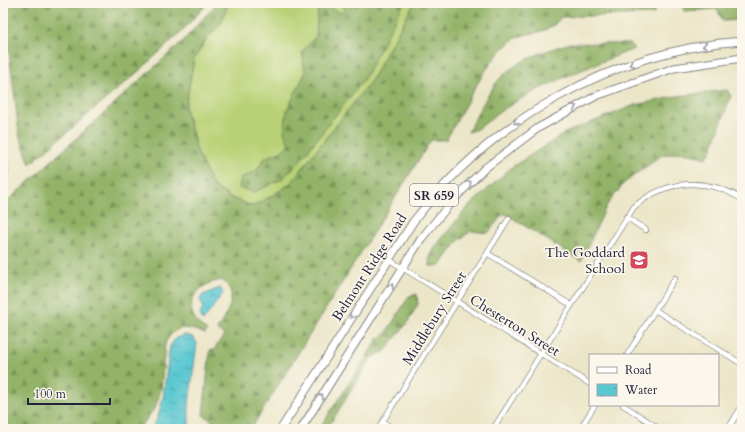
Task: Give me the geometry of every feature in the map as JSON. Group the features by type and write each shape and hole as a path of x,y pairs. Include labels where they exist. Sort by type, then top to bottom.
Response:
{"main road":[{"name":"Belmont Ridge Road","path":"281,429 413,222 448,180 495,138 532,112 577,87 635,62 713,44 742,42"},
{"name":"Belmont Ridge Road","path":"301,429 402,268 441,213 467,184 516,144 554,118 596,96 674,68 742,58"}],"street":[{"path":"493,429 626,217 634,207 648,195 664,188 684,184 714,186 742,199"},
{"path":"626,217 646,230"},
{"name":"Middlebury Street","path":"378,429 509,218"},
{"path":"487,253 571,305"},
{"name":"Chesterton Street","path":"388,259 589,383"},
{"path":"628,354 675,278"},
{"path":"655,310 742,364"},
{"path":"580,429 594,406"},
{"path":"625,406 660,429"},
{"path":"728,429 742,406"},
{"path":"383,422 394,429"},
{"path":"3,425 7,429"}],"green space":[{"path":"3,3 208,3 179,34 140,70 30,164 19,134 9,50 3,42"},
{"path":"217,3 229,3 220,25 207,38 194,59 185,108 198,154 213,186 231,198 252,206 272,196 290,184 371,81 414,3 659,3 659,6 653,14 561,17 549,28 516,38 500,51 483,75 446,140 431,140 251,429 211,429 214,422 203,415 210,350 213,351 224,335 217,330 228,311 231,298 228,286 222,280 203,287 196,293 192,300 191,307 193,315 198,323 207,331 205,334 192,329 182,328 173,333 165,344 161,390 155,408 139,429 11,429 3,420 3,205 183,41"},
{"path":"229,3 414,3 371,81 290,184 253,206 231,198 213,186 198,154 185,108 194,59 207,38 220,24"},
{"path":"318,3 332,3 333,9 342,13 346,3 404,3 364,79 299,162 282,179 255,192 239,188 241,178 256,171 265,158 282,151 289,144 284,133 287,110 305,73 302,52 316,36"},
{"path":"681,3 742,3 742,20 723,21 717,9 684,11"},
{"path":"570,43 631,44 634,49 568,76 520,99 482,126 468,132 490,91 501,77 509,70 528,58"},
{"path":"727,90 731,96 711,151 706,158 682,152 662,155 624,183 607,205 581,261 506,214 502,215 488,233 471,231 459,240 440,266 430,266 429,259 435,247 467,208 512,167 565,133 635,105 678,96"},
{"path":"3,119 9,170 8,178 3,187"},
{"path":"417,294 418,304 408,322 384,352 371,358 327,429 319,429 378,339 385,335 409,296"}],"water":[{"path":"220,288 223,293 203,321 201,320 200,315 203,306 200,299 203,295"},
{"path":"185,335 193,337 197,343 189,403 189,429 151,429 157,420 163,398 170,346 176,338"}],"place":[{"name":"The Goddard School","path":"639,260"}]}
